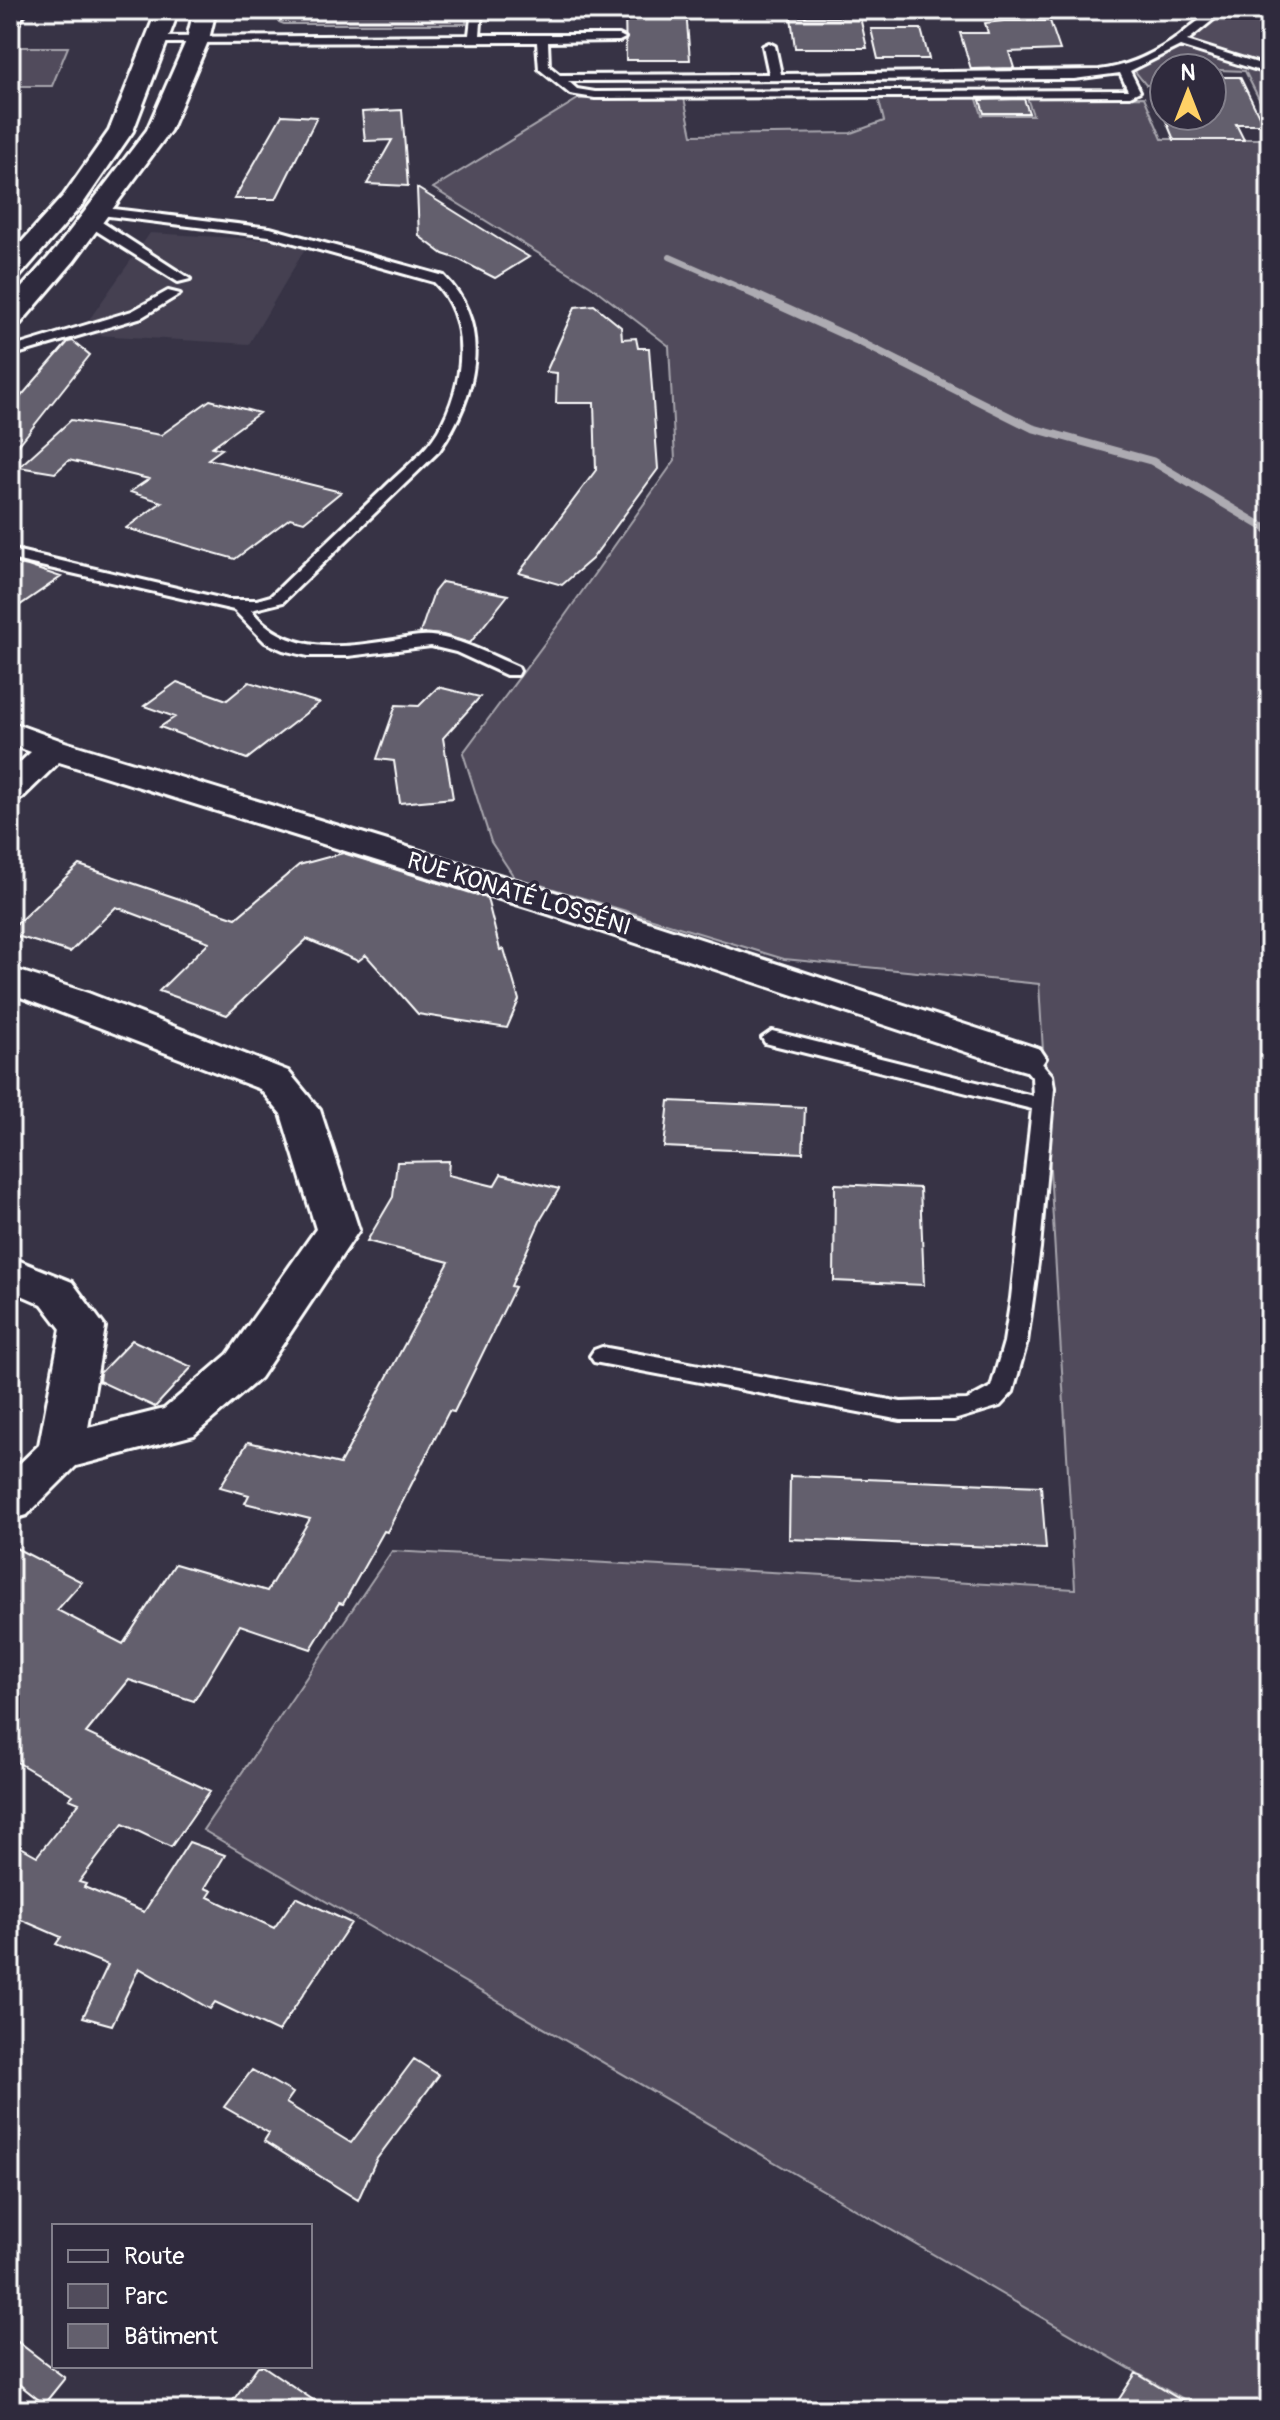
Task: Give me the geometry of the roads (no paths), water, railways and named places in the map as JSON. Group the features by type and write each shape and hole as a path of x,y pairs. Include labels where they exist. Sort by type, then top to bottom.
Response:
{"main road":[{"path":"10,271 73,200 121,131 159,40 168,10"},
{"path":"10,318 65,255 158,131 198,39 205,10"}],"street":[{"path":"10,22 17,10"},
{"name":"RUE KONATÉ LOSSÉNI","path":"10,732 53,749 561,906 1026,1058"},
{"path":"10,791 53,749"},
{"path":"10,980 274,1080 300,1110 338,1230 244,1366 178,1423 61,1452 10,1502"},
{"path":"10,1272 57,1293 83,1327 61,1452"}],"lane":[{"path":"474,36 477,10"},
{"path":"557,78 1074,76 1124,70 1178,42 1220,10"},
{"path":"159,40 474,36 619,38"},
{"path":"542,37 543,67 574,92 595,95 1130,93 1134,91 1134,86 1124,70"},
{"path":"1178,42 1270,71"},
{"path":"769,46 776,78"},
{"path":"93,215 183,279"},
{"path":"10,554 228,605 258,605 277,599 443,438 461,391 469,351 453,288 439,279 270,232 93,215"},
{"path":"10,352 137,314 173,294"},
{"path":"239,605 251,624 273,641 294,650 323,653 431,641 512,671"},
{"path":"772,1038 1042,1105"},
{"path":"602,1356 901,1411 951,1411 984,1405 1003,1390 1017,1339 1042,1105 1042,1075 1026,1058"}],"waterway":[{"path":"670,257 752,293"},
{"path":"747,291 856,340 1032,428 1152,461 1270,531"}]}
